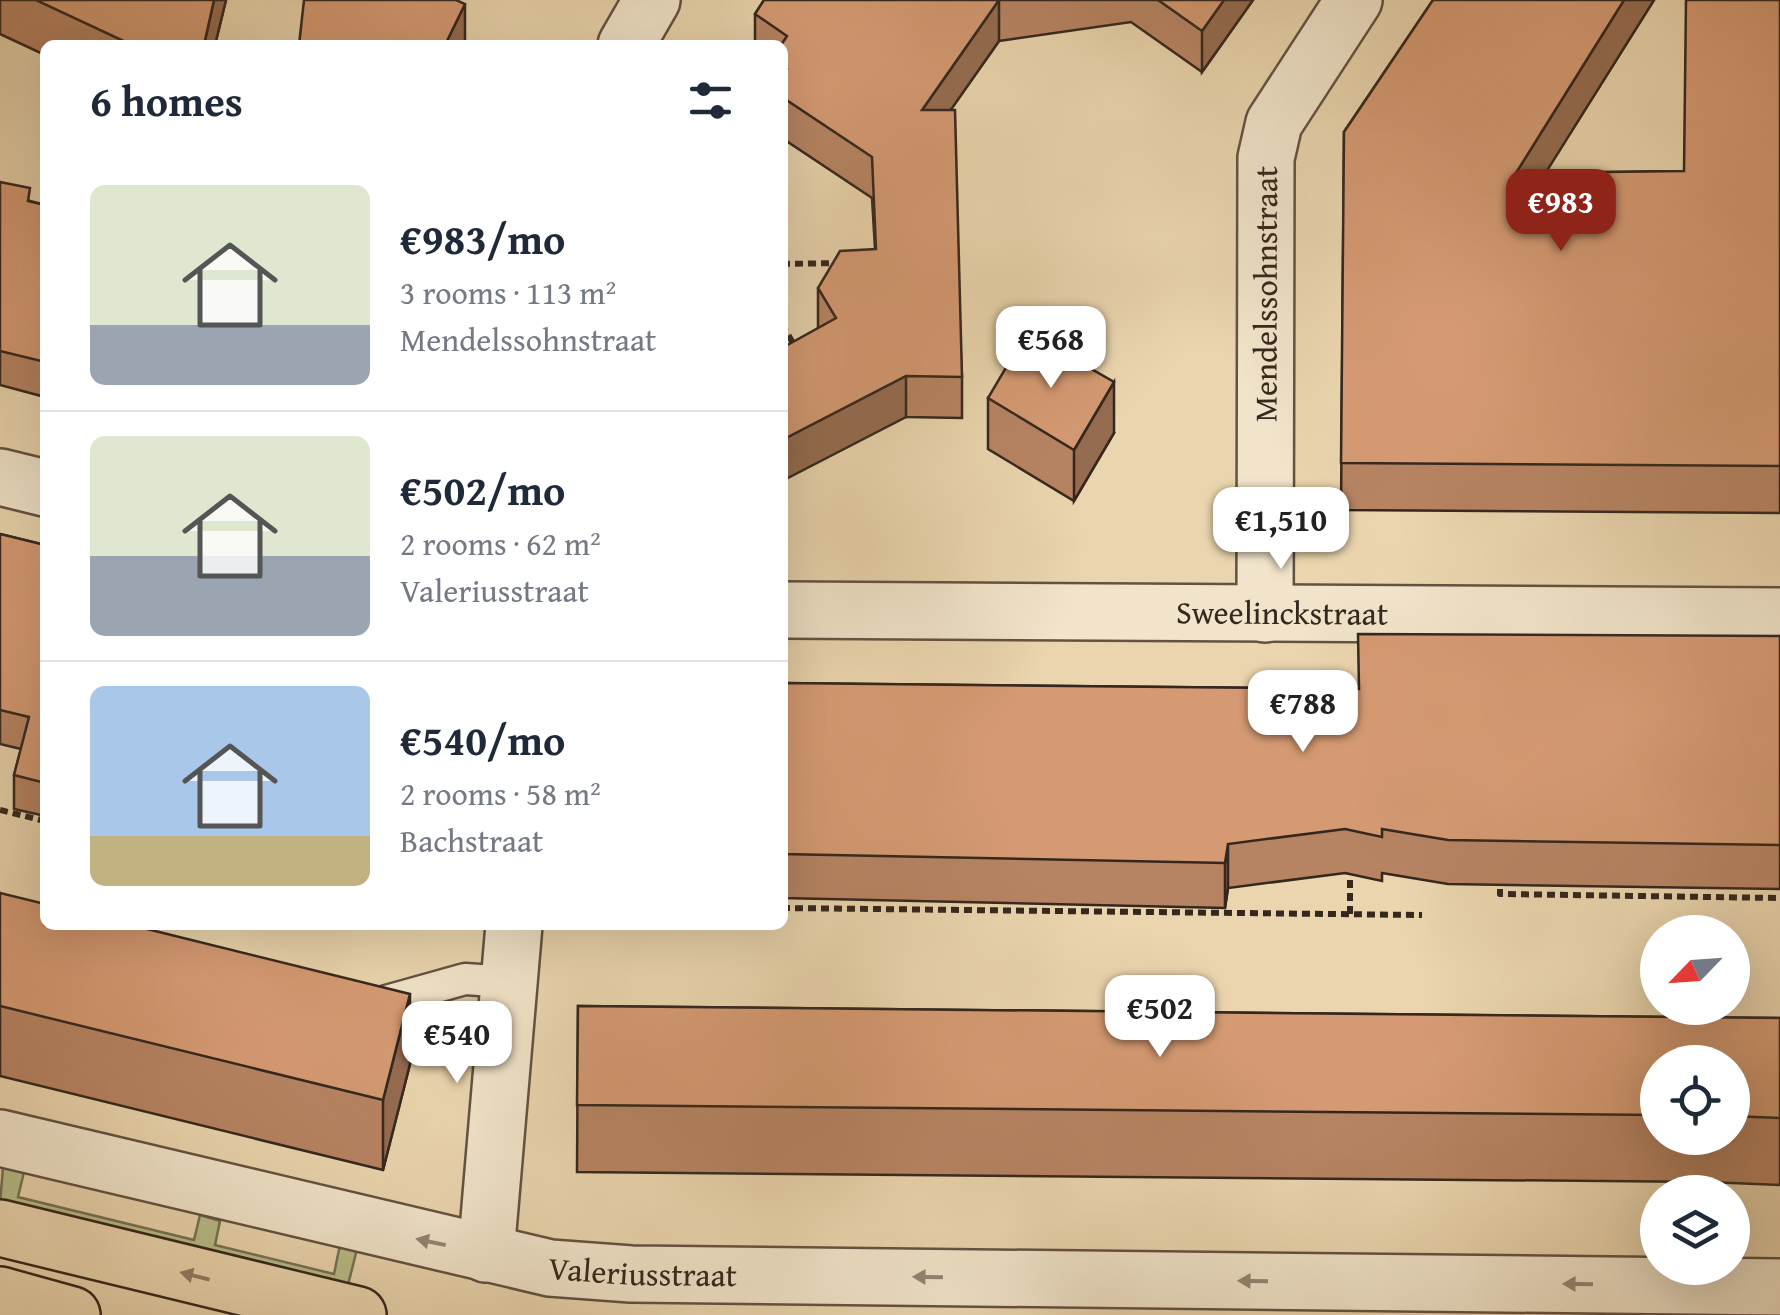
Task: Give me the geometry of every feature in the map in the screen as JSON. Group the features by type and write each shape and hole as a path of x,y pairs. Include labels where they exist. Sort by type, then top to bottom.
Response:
{"main road":[{"path":"0,1228 358,1315"},
{"path":"0,1295 72,1315"}],"street":[{"path":"629,40 652,0"},
{"name":"Mendelssohnstraat","path":"1265,614 1266,158 1274,124 1354,0"},
{"path":"0,477 40,487"},
{"name":"Sweelinckstraat","path":"788,610 1780,616"},
{"path":"486,1254 514,930"},
{"name":"Valeriusstraat","path":"0,1138 550,1268 631,1274 1780,1287"}],"lane":[{"path":"334,1005 353,1010 465,978 509,982"}],"path":[{"path":"788,264 854,263"},
{"path":"788,335 799,354"},
{"path":"0,810 40,820"},
{"path":"1350,854 1350,914"},
{"path":"1500,875 1500,894 1780,898"},
{"path":"788,908 1422,915"}],"green space":[{"path":"3,1167 24,1172 18,1197 194,1240 200,1215 220,1221 215,1245 334,1274 341,1240 358,1245 347,1289 0,1204"}],"building":[{"path":"36,0 214,0 205,40 121,40"},
{"path":"304,0 456,0 465,4 447,40 300,40"},
{"path":"764,0 999,0 922,110 955,110 962,377 906,376 788,437 788,345 836,318 818,288 840,251 876,249 872,157 788,101 787,36 755,14"},
{"path":"1158,0 1224,0 1202,31"},
{"path":"1433,0 1624,0 1516,173 1684,171 1686,0 1780,0 1780,466 1341,463 1344,132"},
{"path":"0,182 30,188 28,201 40,204 40,361 0,351"},
{"path":"1027,332 1114,382 1074,450 988,398"},
{"path":"0,534 40,544 40,782 14,775 29,717 0,710"},
{"path":"1358,634 1780,636 1780,845 1448,840 1382,829 1382,837 1345,829 1228,844 1225,863 788,854 788,683 1359,689"},
{"path":"0,893 40,903 40,930 151,930 410,994 383,1100 0,1006"},
{"path":"578,1006 1640,1017 1640,1025 1750,1025 1750,1018 1780,1018 1780,1118 1750,1117 1750,1045 1640,1045 1640,1115 577,1105"}]}
